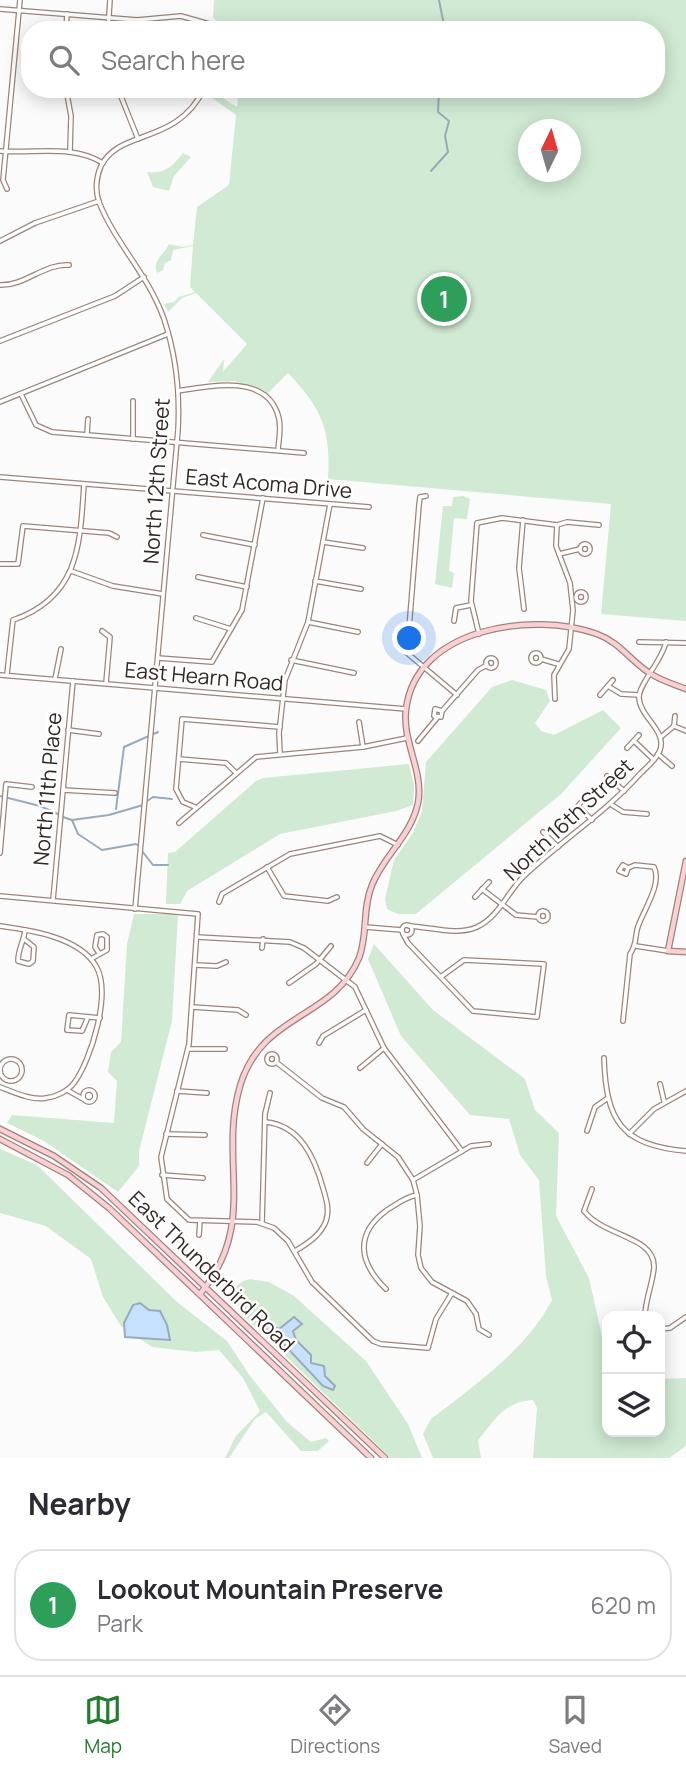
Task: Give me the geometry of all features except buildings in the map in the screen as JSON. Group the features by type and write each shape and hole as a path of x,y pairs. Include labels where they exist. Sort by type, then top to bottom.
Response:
{"street":[{"path":"7,189 3,180 20,0"},
{"path":"109,21 110,0"},
{"path":"0,9 137,20 181,16 194,21"},
{"path":"67,14 67,21"},
{"path":"68,98 71,116 69,151"},
{"path":"122,98 138,139"},
{"path":"0,241 35,223 99,201 97,179 103,163 116,148 179,122 199,98"},
{"path":"0,151 69,151 103,163"},
{"name":"North 12th Street","path":"99,201 145,277 168,334 178,391 177,442 135,909"},
{"path":"0,285 18,282 60,264 69,265"},
{"path":"0,341 115,296 145,277"},
{"path":"0,402 168,334"},
{"path":"178,391 230,385 265,397 275,407 280,421 278,450"},
{"path":"21,394 30,417 41,428 87,435 304,453"},
{"path":"133,401 134,439"},
{"path":"87,435 88,419"},
{"name":"East Acoma Drive","path":"0,477 369,507"},
{"path":"7,675 13,620 48,601 71,571 80,530 84,484"},
{"path":"426,496 420,497 419,505 407,653 457,695"},
{"path":"158,658 212,662 242,610 263,498"},
{"path":"280,754 283,698 291,660 307,622 330,504"},
{"path":"479,634 471,605 477,523 497,518 557,525 567,522 599,525"},
{"path":"523,520 519,569 524,609"},
{"path":"555,699 553,684 559,664 569,649 574,598 559,554 557,525"},
{"path":"0,564 18,564 23,526 109,533 117,537"},
{"path":"203,535 255,545"},
{"path":"323,542 363,548"},
{"path":"559,554 580,549"},
{"path":"71,571 113,586 163,594"},
{"path":"198,577 247,587"},
{"path":"315,581 361,589"},
{"path":"454,621 456,608 471,605"},
{"path":"196,618 232,629"},
{"path":"307,622 358,632"},
{"path":"200,1294 226,1253 232,1221 236,1105 244,1073 258,1049 276,1030 323,1002 346,980 363,945 372,884 410,827 419,800 418,774 407,738 406,709 411,687 422,668 444,649 507,626 572,629 595,633 615,643 651,674 686,689"},
{"path":"102,631 110,637 106,684"},
{"path":"639,642 686,643"},
{"path":"666,642 662,658 639,695 648,720 661,737 674,726 675,716"},
{"path":"55,679 61,649"},
{"path":"541,659 559,664"},
{"path":"291,660 354,673"},
{"path":"418,741 437,718 442,716 442,711 478,670 487,665"},
{"name":"East Hearn Road","path":"0,674 406,709"},
{"path":"600,695 612,680"},
{"name":"North 11th Place","path":"53,900 73,681"},
{"path":"608,686 621,694 639,695"},
{"path":"437,718 434,711 442,711"},
{"path":"195,807 183,802 177,794 183,719 280,727"},
{"path":"359,722 363,747"},
{"path":"674,726 686,731"},
{"path":"68,730 99,734"},
{"path":"627,748 639,735"},
{"name":"North 16th Street","path":"409,926 474,928 502,905 522,878 612,805 654,760 661,737"},
{"path":"179,822 256,757 363,747 407,738"},
{"path":"634,741 654,760"},
{"path":"658,754 672,766"},
{"path":"178,759 220,762 230,766 236,773"},
{"path":"607,776 624,792"},
{"path":"0,853 6,784 32,787"},
{"path":"63,790 115,793"},
{"path":"586,796 578,806 593,821"},
{"path":"612,805 623,812 647,814"},
{"path":"543,832 558,847"},
{"path":"219,902 222,894 290,854 380,836 398,845"},
{"path":"668,951 686,861"},
{"path":"624,1021 630,954 636,946 638,928 653,891 656,872 654,867 635,865 628,868"},
{"path":"267,867 284,896 328,901 337,897"},
{"path":"475,897 489,882"},
{"path":"482,889 516,915 538,916"},
{"path":"0,896 198,914 188,1049 161,1157 167,1199 183,1217 200,1221 262,1223 278,1231 312,1282 373,1341 381,1345 428,1348 436,1319 452,1293"},
{"path":"0,926 58,940 91,959 102,982 100,1018 74,1083 44,1099 2,1088 7,1082 19,1079 20,1063 17,1059 8,1058 4,1062 2,1078 7,1082"},
{"path":"403,932 409,926 410,944"},
{"path":"365,927 411,933"},
{"name":"North 16th Street","path":"411,933 423,927"},
{"path":"24,939 34,947 33,961 29,964 18,961 19,945 24,939 25,930"},
{"path":"403,932 410,944 473,1011 537,1017 544,964 464,960 442,976"},
{"path":"91,959 107,950 107,937 103,934 96,937 95,947 99,953"},
{"path":"197,937 263,939 299,945 346,980 358,991 384,1048 462,1151"},
{"path":"262,948 263,939"},
{"path":"289,983 320,960 331,946"},
{"path":"636,946 686,952"},
{"path":"195,965 217,966 226,962"},
{"path":"192,1007 238,1010 246,1015"},
{"path":"319,1043 323,1036 366,1010"},
{"path":"89,1017 82,1031 66,1028 69,1016 89,1017 100,1018"},
{"path":"360,1068 384,1048"},
{"path":"188,1049 225,1049"},
{"path":"258,1049 268,1057 275,1055 276,1062 323,1098 344,1107 363,1129 398,1157 413,1180 417,1195 420,1216 419,1262 428,1278 467,1301 476,1314 479,1329 489,1335"},
{"path":"604,1058 608,1098 616,1117 629,1134 653,1147 686,1151"},
{"path":"660,1084 664,1101"},
{"path":"66,1089 83,1099"},
{"path":"177,1091 207,1093"},
{"path":"629,1134 664,1101 686,1091"},
{"path":"262,1223 265,1122 271,1093"},
{"path":"587,1131 595,1107 608,1098"},
{"path":"265,1122 281,1125 310,1150 327,1201 327,1217 322,1229 294,1252"},
{"name":"East Thunderbird Road","path":"0,1129 54,1156 93,1182 385,1458"},
{"path":"166,1134 205,1135"},
{"name":"East Thunderbird Road","path":"0,1139 42,1159 84,1186 371,1458"},
{"path":"413,1180 462,1151 480,1143 489,1144"},
{"path":"367,1163 382,1144"},
{"path":"162,1175 203,1178"},
{"path":"592,1189 584,1211 590,1219 620,1237 642,1243 650,1252 654,1268 646,1311"},
{"path":"386,1289 370,1273 367,1265 365,1232 375,1219 408,1196 417,1195"},
{"path":"200,1221 200,1235"},
{"path":"665,1328 686,1317"}],"green space":[{"path":"214,0 686,0 686,621 601,614 611,504 328,479 328,446 322,421 309,398 288,373 267,394 235,381 208,382 224,359 223,372 247,344 196,293 182,298 168,312 164,304 174,302 186,289 179,297 195,292 190,287 193,246 173,250 171,260 165,263 163,270 157,273 156,268 157,261 169,244 183,247 193,245 197,207 229,185 236,115 212,98 223,98 237,107 238,98 665,98 665,21 217,21 213,17"},
{"path":"183,153 191,157 174,176 169,191 153,187 147,172 159,172 168,168"},
{"path":"463,496 470,499 467,519 454,518 449,571 454,573 452,588 435,584 443,506 452,506 453,497"},
{"path":"512,680 546,690 550,701 535,723 541,731 554,735 603,710 621,728 561,794 416,914 398,914 387,909 385,899 394,860 413,833 422,811 426,762 492,687"},
{"path":"409,764 414,785 413,805 396,811 280,834 187,891 180,904 166,904 168,853 175,852 256,781 263,778"},
{"path":"134,914 178,914 172,1021 139,1151 139,1166 118,1192 44,1141 7,1123 12,1115 114,1123 117,1081 108,1072 111,1052 121,1042 127,944"},
{"path":"374,944 433,1010 525,1079 535,1110 559,1133 556,1216 589,1278 602,1336 602,1437 665,1437 665,1379 686,1378 686,1446 669,1458 533,1458 537,1408 533,1400 514,1404 495,1419 478,1440 481,1458 433,1458 423,1434 431,1419 482,1380 514,1351 552,1300 546,1276 539,1180 520,1155 509,1119 470,1115 401,1036 368,959"},
{"path":"0,1149 37,1165 177,1302 227,1341 250,1376 287,1422 311,1442 326,1438 329,1441 318,1451 301,1451 266,1412 255,1419 229,1458 225,1458 236,1436 260,1411 243,1378 219,1350 196,1352 152,1347 121,1326 103,1297 91,1259 46,1226 0,1213"},
{"path":"250,1279 269,1282 294,1296 366,1361 408,1424 422,1458 391,1458 243,1315 234,1293 238,1285"}],"water":[{"path":"140,1303 149,1310 160,1311 170,1340 125,1337 124,1323 133,1305"},
{"path":"294,1317 302,1324 293,1331 296,1340 311,1355 311,1363 324,1366 325,1376 335,1386 333,1390 323,1386 277,1337 261,1326 262,1322 279,1329"}],"waterway":[{"path":"439,0 443,21"},
{"path":"431,171 448,152 445,136 449,121 438,112 439,98"},
{"path":"116,809 124,747 158,732"},
{"path":"0,796 40,806 58,814"},
{"path":"147,801 153,797 172,799"},
{"path":"72,820 109,815 143,805"},
{"path":"63,817 72,820 78,834 102,850 136,844 139,846"},
{"path":"142,851 153,865 168,865"}],"place":[{"name":"Lookout Mountain Preserve","path":"444,299"}]}
